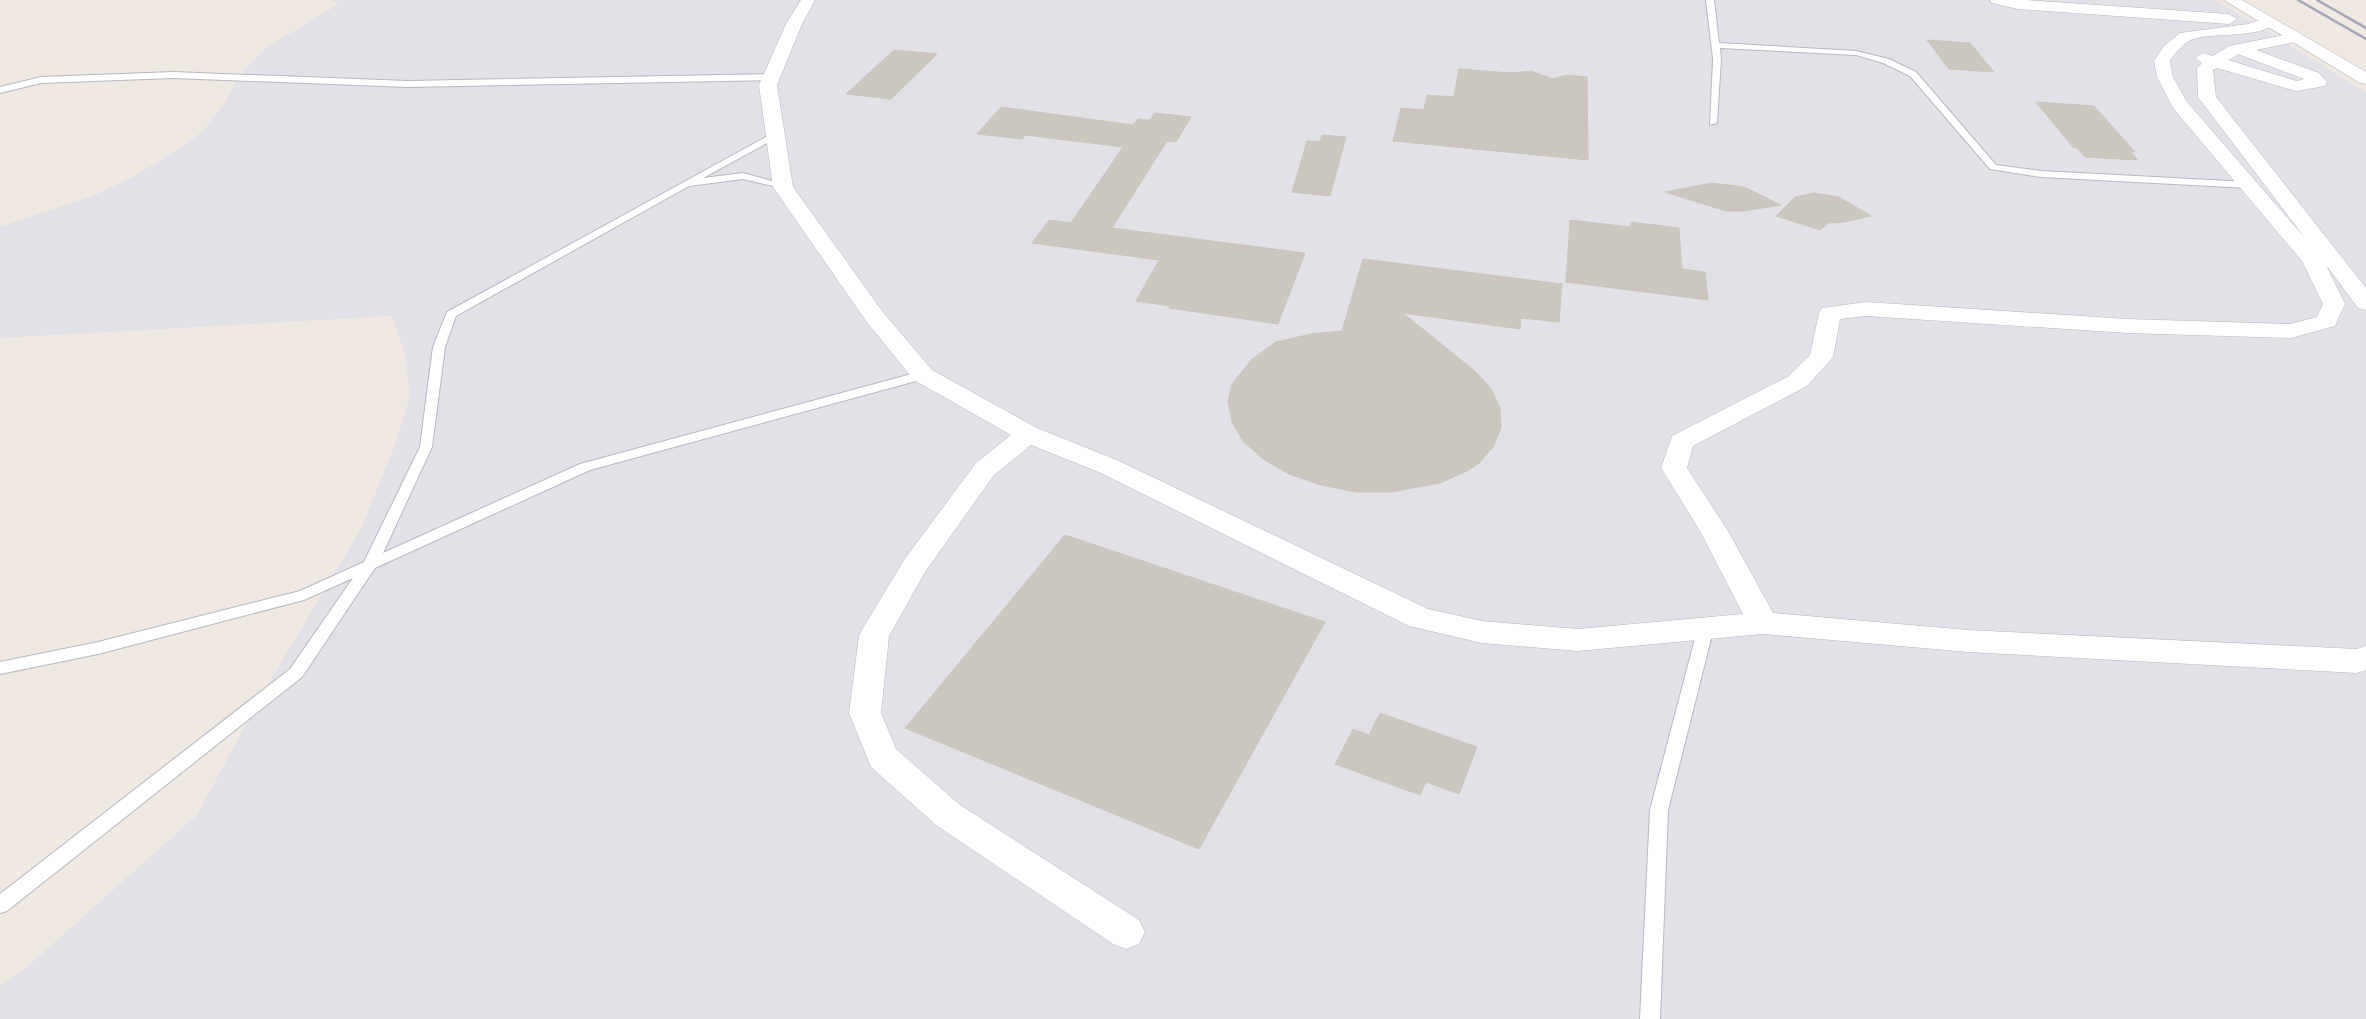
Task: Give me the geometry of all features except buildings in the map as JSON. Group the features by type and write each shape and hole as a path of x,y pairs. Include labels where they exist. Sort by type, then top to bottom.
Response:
{"street":[{"path":"808,0 794,24 768,85 782,187 874,316 923,375 1028,434 1110,467 1420,618 1482,632 1578,640 1763,623 1968,641 2357,662 2366,658"},
{"path":"1997,0 2018,4 2268,22"},
{"path":"2231,0 2366,79"},
{"path":"1763,623 1714,531 1674,468 1681,442 1798,381 1821,357 1830,313 1866,309 2128,326 2291,331 2326,321 2334,304 2312,260 2179,104 2165,77 2162,61 2178,42 2250,28 2268,22"},
{"path":"2294,38 2235,48 2205,68 2207,97 2366,303"},
{"path":"2178,42 2235,48 2313,77 2319,82 2296,86 2214,62 2178,42"},
{"path":"1028,434 985,469 914,567 874,636 865,713 883,757 948,815 1126,932"}],"lane":[{"path":"1710,0 1717,59 1713,123"},
{"path":"1716,45 1856,53 1886,62 1913,74 1992,167 2041,174 2250,185"},
{"path":"0,90 41,80 173,75 408,84 772,76"},
{"path":"0,905 296,674 369,567 426,447 439,347 450,314 775,135"},
{"path":"687,183 743,176 782,187"},
{"path":"0,668 98,648 304,595 585,467 923,375"},
{"path":"1650,1019 1660,810 1706,627"}],"shaded area":[{"path":"331,0 2215,0 2366,92 2366,1019 0,1019 0,986 27,967 197,815 264,691 361,529 396,442 410,396 405,354 392,316 0,338 0,227 90,197 133,177 177,150 203,131 225,103 238,78 264,49 337,5 337,2"}],"railway":[{"path":"2298,0 2366,39"},
{"path":"2317,0 2366,28"}]}
